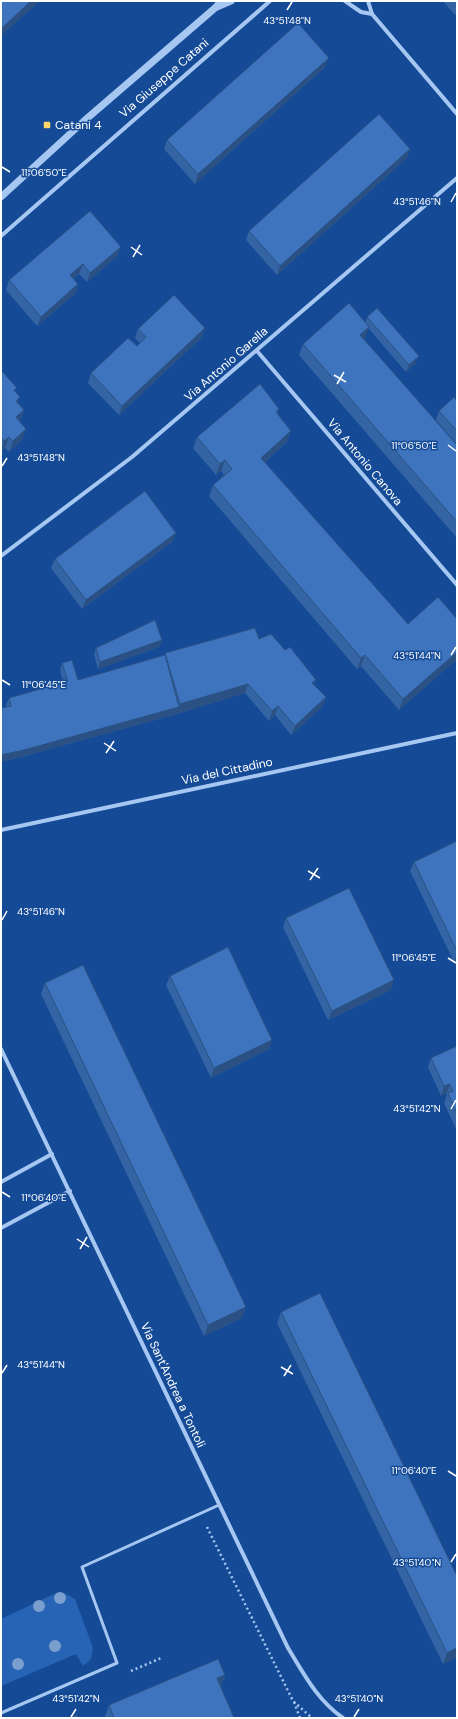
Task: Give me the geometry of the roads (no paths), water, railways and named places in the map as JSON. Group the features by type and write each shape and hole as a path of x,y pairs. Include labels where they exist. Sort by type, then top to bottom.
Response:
{"street":[{"name":"Via Giuseppe Catani","path":"1,197 84,121 215,8 221,1"},
{"name":"Via Giuseppe Catani","path":"215,8 231,1"},
{"name":"Via Giuseppe Catani","path":"1,236 270,1"},
{"path":"345,1 361,12 372,14"},
{"path":"368,1 372,14 457,114"},
{"name":"Via Antonio Garella","path":"1,556 132,457 457,178"},
{"name":"Via Antonio Canova","path":"257,351 457,585"},
{"name":"Via del Cittadino","path":"1,830 457,732"},
{"name":"Via Sant'Andrea a Tontoli","path":"1,1049 288,1648 313,1690 329,1708 342,1718"},
{"path":"1,1182 52,1154"},
{"path":"1,1228 70,1192"}],"lane":[{"path":"1,1713 117,1663 82,1567 219,1505"}],"place":[{"name":"Catani 4","path":"47,125"}]}
